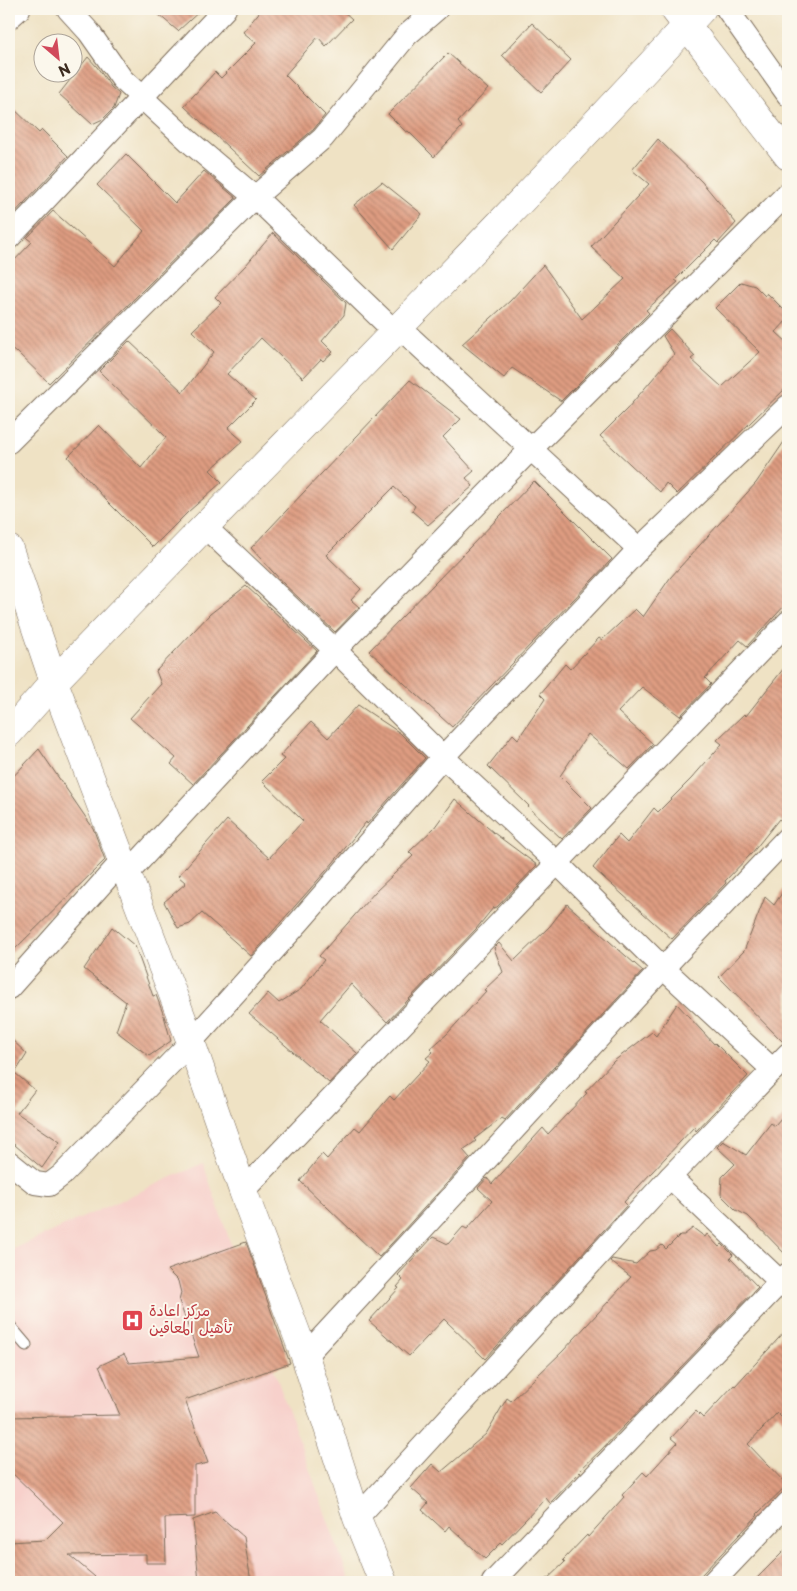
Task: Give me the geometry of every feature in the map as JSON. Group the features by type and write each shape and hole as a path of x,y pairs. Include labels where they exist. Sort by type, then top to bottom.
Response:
{"street":[{"path":"9,18 19,9"},
{"path":"68,9 89,32 122,79 531,449 638,549"},
{"path":"9,238 226,9"},
{"path":"9,442 255,198 323,138 407,35 437,9"},
{"path":"727,9 788,95"},
{"path":"9,734 54,682 204,526 494,230 688,14 788,156"},
{"path":"9,988 531,449 788,193"},
{"path":"9,1162 35,1183 50,1185 62,1175 191,1042 443,757 638,549 788,406"},
{"path":"204,526 335,650 443,757 557,863 663,968 781,1062 670,1177 358,1518"},
{"path":"9,549 54,682 191,1042 243,1191 305,1356 358,1518 383,1582"},
{"path":"243,1191 788,622"},
{"path":"305,1356 663,968 788,837"},
{"path":"493,1582 786,1282 670,1177"},
{"path":"713,1582 788,1503"}],"lane":[{"path":"9,1325 26,1345"}],"shaded area":[{"name":"مركز اعادة تأهيل المعاقين","path":"203,1163 281,1390 350,1582 9,1582 9,1251"}],"building":[{"path":"152,9 202,9 178,31"},
{"path":"262,9 341,9 352,19 326,46 318,37 285,75 325,115 314,129 259,176 184,106 215,72 221,78 256,43 243,32"},
{"path":"532,23 571,60 541,92 502,55"},
{"path":"448,53 488,89 458,122 462,127 434,157 388,114"},
{"path":"88,57 111,87 119,94 114,108 103,119 92,124 59,94 68,82 82,82 82,65"},
{"path":"9,104 39,133 42,130 68,156 9,219"},
{"path":"658,139 702,182 736,223 718,243 715,240 675,280 678,282 646,310 649,313 561,401 512,368 504,378 462,344 510,301 543,265 582,319 625,279 591,247 649,184 632,170"},
{"path":"126,154 175,203 204,171 236,198 49,383 17,352 9,347 9,266 32,242 27,238 53,211 115,266 144,231 97,185"},
{"path":"382,182 422,214 393,249 354,205"},
{"path":"273,233 346,303 344,315 322,341 333,352 323,361 321,359 303,378 261,338 227,374 256,400 228,428 243,441 210,470 222,482 153,547 106,500 68,457 99,425 141,468 166,437 99,371 129,341 183,392 214,352 192,331 221,303 215,297"},
{"path":"741,282 755,286 765,296 767,293 788,314 788,319 776,332 788,343 788,386 677,494 666,483 660,492 600,436 627,409 674,354 663,336 670,329 695,356 691,359 722,387 760,352 715,308"},
{"path":"410,380 461,419 443,437 474,471 466,478 473,486 428,525 412,511 415,506 394,487 326,555 361,589 351,600 359,607 335,632 284,584 251,548"},
{"path":"788,436 788,602 747,646 740,640 705,678 711,684 680,716 642,687 618,712 653,744 629,769 588,734 560,776 592,808 562,839 488,766 513,734 518,739 545,699 540,694 565,664 570,669 599,638 602,640 635,609 643,617 670,578 756,483"},
{"path":"534,481 612,559 452,727 369,651"},
{"path":"246,586 317,651 193,784 171,764 176,758 130,718 161,684 156,671 210,614"},
{"path":"788,663 788,824 779,819 752,853 725,881 726,883 672,939 593,868 619,835 627,843 654,808 658,812 691,779 722,744 717,740 744,714 746,716"},
{"path":"358,705 400,733 425,758 367,824 366,822 333,863 251,956 202,913 190,924 178,928 164,902 186,883 178,876 227,820 269,858 303,821 262,781 284,759 280,756 311,722 328,738"},
{"path":"39,749 93,828 105,860 9,955 9,781"},
{"path":"455,799 494,833 537,865 497,907 493,908 476,929 387,1022 351,984 320,1020 357,1053 329,1083 249,1014 268,993 279,1003 301,989 324,960 319,956 375,892 413,856 409,852 434,828"},
{"path":"788,884 788,1041 783,1042 719,977 744,951 765,897 774,905"},
{"path":"567,904 643,971 505,1120 502,1118 474,1139 476,1141 463,1150 470,1158 379,1257 300,1181 322,1154 327,1159 355,1127 360,1131 390,1096 394,1100 430,1061 426,1058 433,1052 430,1049 447,1034 486,991 484,990 503,972 494,948 499,943 514,961 550,926"},
{"path":"112,927 135,946 153,996 156,995 164,1016 171,1041 149,1056 116,1031 126,1002 84,969"},
{"path":"677,1004 714,1044 748,1076 696,1131 694,1127 624,1202 627,1205 485,1359 444,1319 409,1356 369,1321 399,1288 397,1287 403,1280 398,1275 433,1237 448,1244 463,1227 467,1229 492,1201 478,1188 487,1178 492,1184 543,1128 548,1134 614,1061 652,1032 656,1036"},
{"path":"9,1037 27,1054 15,1073 35,1090 17,1113 60,1142 42,1168 9,1140"},
{"path":"788,1111 788,1257 748,1216 736,1210 721,1195 722,1177 735,1164 717,1147 723,1141 746,1155 771,1123 775,1126"},
{"path":"693,1228 705,1237 707,1234 719,1247 722,1244 733,1255 730,1258 758,1287 550,1503 546,1498 485,1559 449,1526 445,1531 422,1510 428,1503 411,1488 432,1464 441,1472 486,1434 507,1398 511,1401 563,1351 631,1277 610,1261 612,1259 636,1264 650,1251 656,1250 662,1245 666,1249 680,1235 684,1235"},
{"path":"246,1242 290,1363 185,1400 208,1463 195,1466 195,1517 165,1518 166,1563 146,1563 146,1554 69,1555 101,1582 9,1582 9,1542 45,1540 63,1522 9,1470 9,1417 120,1415 99,1366 124,1354 129,1363 199,1357 179,1301 181,1293 178,1281 167,1270"},
{"path":"788,1328 788,1424 777,1413 748,1444 787,1485 757,1514 695,1582 544,1582 565,1562 563,1560 587,1535 588,1537 624,1497 622,1495 643,1472 647,1476 677,1443 671,1438 696,1411 703,1418"},
{"path":"215,1512 244,1537 251,1582 199,1582 193,1520"},
{"path":"788,1547 788,1582 753,1582"}],"place":[{"name":"مركز اعادة تأهيل المعاقين","path":"133,1320"}]}
